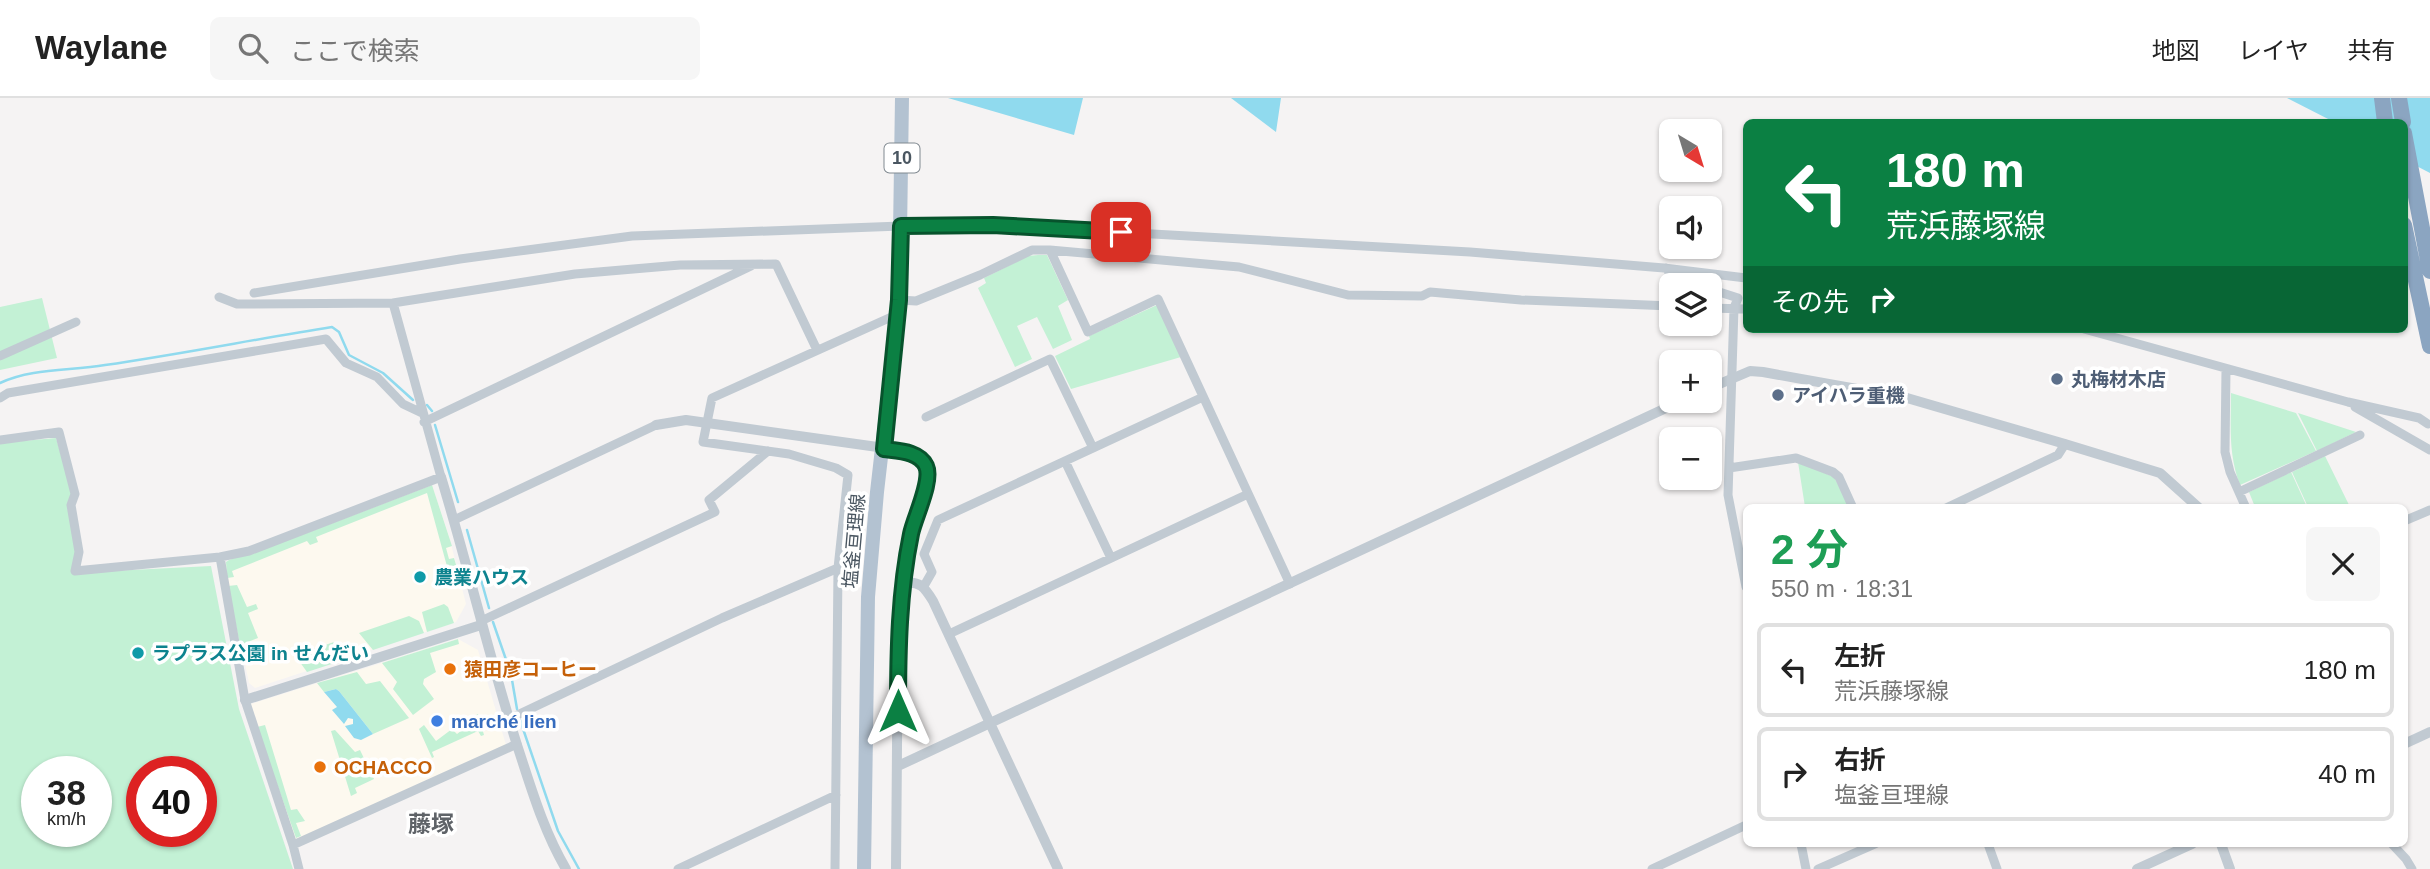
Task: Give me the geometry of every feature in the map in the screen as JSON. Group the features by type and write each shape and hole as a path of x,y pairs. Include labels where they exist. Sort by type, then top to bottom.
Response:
{"highway":[{"path":"2382,98 2385,119"},
{"path":"2399,98 2402,119"},
{"path":"2408,153 2430,271"},
{"path":"2408,244 2430,346"}],"main road":[{"name":"10","path":"901,221 902,98"},
{"name":"塩釜亘理線","path":"864,869 868,597 899,307 901,221"}],"street":[{"path":"254,293 460,259 632,236 901,221 1470,253 1666,268 1743,278"},
{"path":"835,869 838,568 848,475 836,468 789,454 703,442 712,398 817,350 899,307 980,275 1032,250 1239,267 1348,295 1422,296 1430,292 1521,300 1659,306"},
{"path":"1050,250 1088,332 1157,299 1290,584"},
{"path":"423,417 756,264"},
{"path":"219,298 237,304 393,303 575,274 680,265 776,264 817,350"},
{"path":"1666,268 1670,273"},
{"path":"1722,292 1742,298 1734,308 1728,495 1743,572"},
{"path":"393,303 509,719 546,830 566,869"},
{"path":"1722,308 1743,309"},
{"path":"0,356 76,323"},
{"path":"2098,333 2348,402 2419,418 2428,424"},
{"path":"0,398 8,393 326,339 346,363 377,377 403,404 423,417"},
{"path":"926,417 1050,359 1093,448"},
{"path":"2226,369 2225,452 2244,504"},
{"path":"1722,382 1750,371 1763,372 1906,398 2066,443 2160,473 2195,504"},
{"path":"924,586 932,572 924,554 938,520 1203,397"},
{"path":"2348,402 2429,453"},
{"path":"898,766 1659,412"},
{"path":"454,520 656,425 671,421 705,422 906,452 919,457 927,467 928,478 911,532 898,627 896,869"},
{"path":"0,440 59,432 75,494 71,505 79,552 75,571 220,557 249,551 440,477"},
{"path":"2239,492 2360,435"},
{"path":"1955,504 2058,456 2066,443"},
{"path":"245,700 481,623 715,512 709,500 768,451"},
{"path":"1729,468 1796,458 1833,472 1839,477 1851,504"},
{"path":"1065,461 1111,558"},
{"path":"948,634 1248,494"},
{"path":"2408,520 2430,510"},
{"path":"220,557 245,700 299,869"},
{"path":"509,719 722,618 838,568"},
{"path":"903,583 924,586 1058,869"},
{"path":"2408,742 2430,732"},
{"path":"293,845 517,744"},
{"path":"678,869 836,795"},
{"path":"1652,869 1743,826"},
{"path":"1802,847 1806,869"},
{"path":"1818,869 1868,847"},
{"path":"1989,847 1997,869"},
{"path":"2137,869 2185,847"},
{"path":"2222,847 2230,869"},
{"path":"2395,847 2412,869"}],"shaded area":[{"path":"432,485 449,536 466,604 456,622 255,688 249,683 226,562"},
{"path":"458,639 478,650 506,745 296,841 251,704"}],"green space":[{"path":"1047,255 1068,300 1058,306 1072,340 1053,349 1037,317 1017,326 1032,359 1015,367 978,288 986,283 984,278 1028,256"},
{"path":"42,298 57,358 0,370 0,307"},
{"path":"1157,305 1181,357 1071,389 1055,356 1090,339 1089,336"},
{"path":"2231,393 2296,413 2316,451 2240,485 2232,451"},
{"path":"2298,413 2356,432 2317,451"},
{"path":"56,438 72,492 67,506 77,552 71,573 211,566 239,709 293,869 0,869 0,443"},
{"path":"2325,456 2349,504 2307,504 2292,472"},
{"path":"1798,462 1834,477 1848,504 1805,504"},
{"path":"2291,472 2306,504 2254,504 2249,492"},
{"path":"432,485 452,546 446,548 449,559 454,558 457,568 448,570 427,493 316,537 318,542 310,545 307,541 232,571 234,577 227,578 226,562 229,560"},
{"path":"237,585 247,607 256,604 258,609 248,613 258,638 240,645 228,586"},
{"path":"444,604 448,607 454,623 427,632 422,612"},
{"path":"409,616 419,621 424,633 373,650 359,633"},
{"path":"458,639 459,644 430,653 436,672 424,679 423,684 434,699 413,715 393,689 397,682 382,663"},
{"path":"334,642 347,659 307,672 297,658 301,653"},
{"path":"357,672 366,684 380,681 409,718 373,734 339,691 336,689 324,692 317,683"},
{"path":"478,714 484,735 481,736 478,731 432,752 432,758 419,729 424,725 436,741 452,729 457,734 466,727 463,723"},
{"path":"265,725 291,810 297,809 305,821 296,823 301,836 296,838 257,727"},
{"path":"335,730 355,752 360,750 374,779 355,788 357,793 351,796 331,731"}],"water":[{"path":"948,98 1083,98 1074,135"},
{"path":"1231,98 1281,98 1276,132"},
{"path":"2287,98 2430,98 2430,173 2408,162 2408,119 2328,119"},
{"path":"336,689 373,734 361,740 354,738 345,726 353,724 353,719 348,718 344,724 332,710 337,707 324,692"}],"waterway":[{"path":"0,383 38,372 133,361 332,327 339,332 349,355 383,373 413,400"},
{"path":"427,405 432,411"},
{"path":"435,425 458,502"},
{"path":"467,530 489,608"},
{"path":"493,622 511,674 517,709"},
{"path":"520,720 558,831 579,869"}],"place":[{"name":"丸梅材木店","path":"2057,379"},
{"name":"アイハラ重機","path":"1778,395"},
{"name":"農業ハウス","path":"420,577"},
{"name":"ラプラス公園 in せんだい","path":"138,653"},
{"name":"猿田彦コーヒー","path":"450,669"},
{"name":"marché lien","path":"437,721"},
{"name":"OCHACCO","path":"320,767"}],"district":[{"name":"藤塚","path":"431,824"}],"route":[{"path":"898,711 898,627 903,583 911,532 928,478 927,467 919,457 884,449 899,300 901,226 993,225 1121,232"}]}
